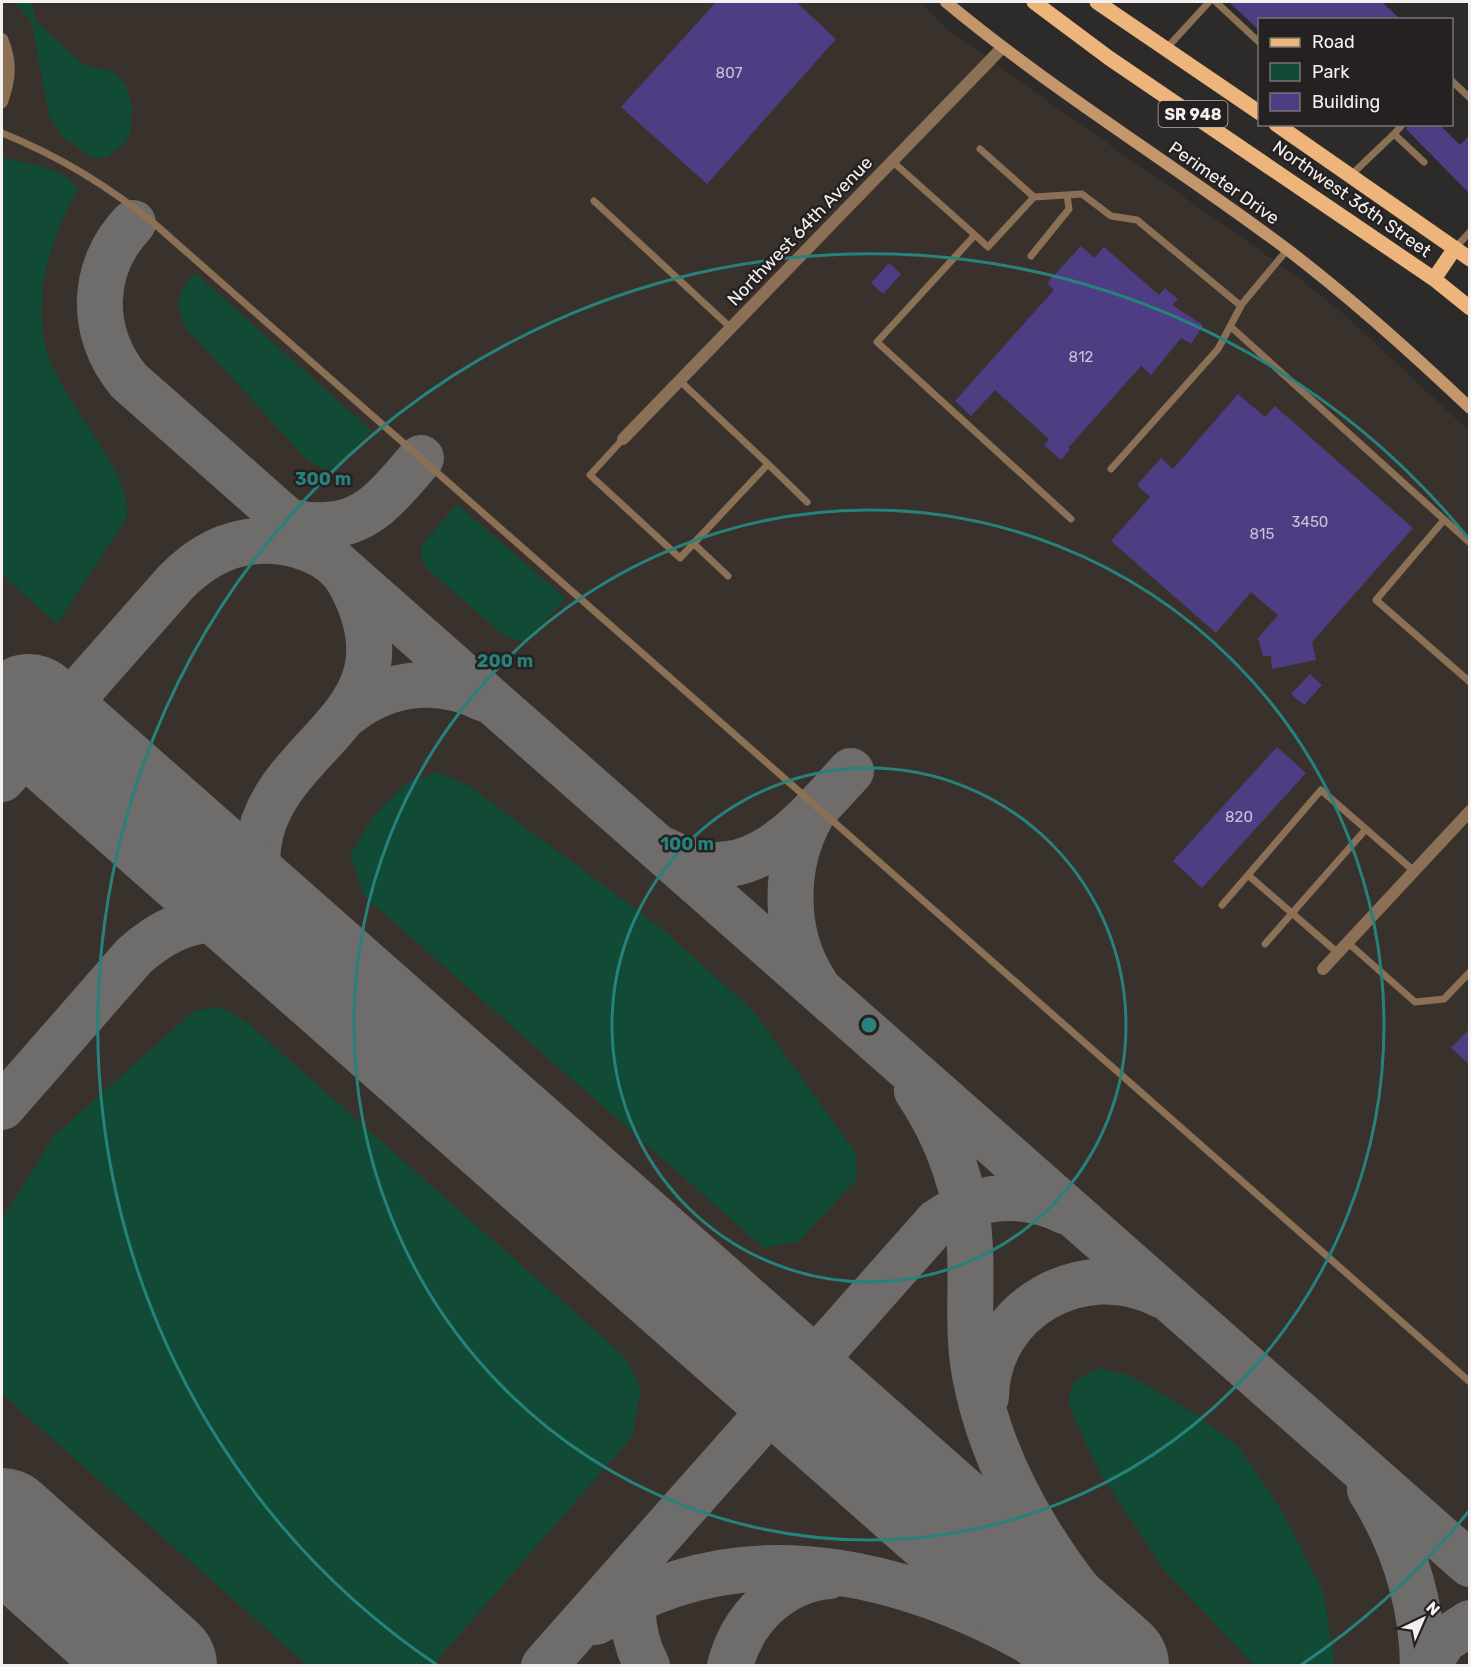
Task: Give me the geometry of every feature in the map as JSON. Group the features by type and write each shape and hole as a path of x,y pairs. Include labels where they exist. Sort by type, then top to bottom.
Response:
{"main road":[{"name":"Northwest 36th Street","path":"1034,2 1109,58 1434,279 1470,308"},
{"name":"SR 948","path":"1097,2 1258,112"},
{"name":"Northwest 36th Street","path":"1279,126 1470,259"},
{"path":"1434,279 1455,248"}],"street":[{"name":"Perimeter Drive","path":"946,2 1002,48 1287,249 1363,310 1470,408"},
{"path":"2,39 7,51 9,69 2,102"},
{"name":"Northwest 64th Avenue","path":"623,439 1002,48"},
{"path":"1323,969 1414,871 1467,819"}],"lane":[{"path":"1165,50 1209,2"},
{"path":"1216,2 1258,42"},
{"path":"1453,82 1470,98"},
{"path":"1351,175 1401,126"},
{"path":"2,133 80,170 112,191 157,226 1470,1382"},
{"path":"1394,134 1424,162"},
{"path":"980,149 1034,197"},
{"path":"892,161 988,247 1034,197 1082,194 1111,216 1137,220 1241,306"},
{"path":"1031,256 1069,209 1067,195"},
{"path":"594,201 731,328"},
{"path":"1455,248 1470,232"},
{"path":"975,235 877,342 1071,519"},
{"path":"1111,469 1218,349 1241,306 1287,249"},
{"path":"1230,326 1470,543"},
{"path":"680,381 807,502"},
{"path":"623,439 590,475 680,558 768,464"},
{"path":"1444,520 1376,600 1470,682"},
{"path":"693,543 728,576"},
{"path":"1222,905 1321,790 1414,871"},
{"path":"1265,944 1366,830"},
{"path":"1248,875 1338,953"},
{"path":"1347,942 1415,1002 1444,999 1470,972"}],"shaded area":[{"path":"2,2 919,2 949,30 1299,278 1347,317 1469,431 1469,1665 2,1666"}],"green space":[{"path":"15,2 31,2 36,21 82,64 114,72 126,86 132,107 131,130 127,141 106,158 90,157 63,137 49,116 32,24"},
{"path":"2,157 54,170 72,181 78,190 59,230 46,272 42,294 44,338 50,360 60,381 115,470 126,498 127,518 57,624 2,575"},
{"path":"195,273 371,430 337,466 326,470 307,460 186,328 180,312 179,299"},
{"path":"457,504 566,599 525,641 513,640 501,633 426,568 421,557 422,545"},
{"path":"438,772 469,786 660,927 754,1012 855,1152 857,1179 799,1241 764,1248 364,896 350,855 373,817 406,783"},
{"path":"222,1007 249,1024 625,1357 641,1389 632,1437 433,1665 307,1665 2,1394 2,1219 54,1136 194,1011"},
{"path":"1099,1368 1129,1375 1194,1413 1237,1445 1278,1504 1323,1591 1334,1657 1333,1665 1254,1665 1164,1570 1097,1468 1068,1402 1074,1381"}],"building":[{"path":"716,2 796,2 836,39 707,184 621,107"},
{"path":"1229,2 1382,2 1399,18 1258,18 1258,29"},
{"path":"1408,126 1441,126 1460,145 1470,135 1470,194 1406,129"},
{"path":"1081,246 1094,258 1104,247 1159,295 1165,288 1178,299 1172,305 1203,325 1191,344 1181,338 1151,375 1141,366 1068,448 1070,449 1061,460 1044,445 1049,439 995,390 971,416 955,401 1054,290 1047,283"},
{"path":"889,263 901,274 883,294 871,283"},
{"path":"1238,394 1265,417 1275,406 1413,528 1312,642 1316,660 1272,669 1271,656 1263,656 1258,638 1278,615 1251,592 1216,633 1111,541 1150,497 1137,485 1161,458 1173,469"},
{"path":"1310,674 1322,685 1304,705 1291,694"},
{"path":"1277,747 1306,773 1202,888 1173,861"},
{"path":"1470,1028 1470,1065 1451,1048"}],"taxiway":[{"path":"133,223 119,241 109,260 102,280 100,301 101,322 107,342 116,362 129,381 1470,1564"},
{"path":"284,519 299,524 314,525 341,523 355,519 380,503 421,458"},
{"path":"2,779 175,583 193,567 223,549 246,542 284,542 310,549 321,555 342,571 349,581 367,627 368,665 356,697 336,726 287,780 268,811 258,848 257,865 259,880 268,907 284,932 305,956"},
{"path":"348,713 380,694 414,685 450,687 485,699"},
{"path":"664,850 694,862 721,865 747,860 770,848 792,832 851,771"},
{"path":"811,816 795,856 790,900 797,944 804,964 815,983"},
{"path":"2,1107 134,956 173,929 212,920 232,921 273,935 294,948"},
{"path":"917,1091 947,1146 961,1186 970,1248 970,1327 975,1375 985,1416 999,1456 1038,1532 1087,1602 1143,1666"},
{"path":"544,1666 937,1222 968,1206 1000,1198 1033,1200 1067,1212"},
{"path":"986,1397 991,1365 1003,1338 1022,1315 1045,1298 1072,1286 1101,1282 1131,1284 1161,1295"},
{"path":"1370,1490 1392,1531 1409,1574 1419,1619 1423,1666"},
{"path":"596,1622 655,1591 715,1574 776,1568 837,1572 898,1586 958,1607 1016,1634 1071,1666"},
{"path":"638,1574 633,1609 635,1632 647,1666"},
{"path":"730,1666 744,1633 766,1605 795,1585 829,1576"},
{"path":"1427,1666 1444,1640 1470,1623"}],"runway":[{"path":"29,712 1111,1666"},
{"path":"2,1526 159,1666"}]}
